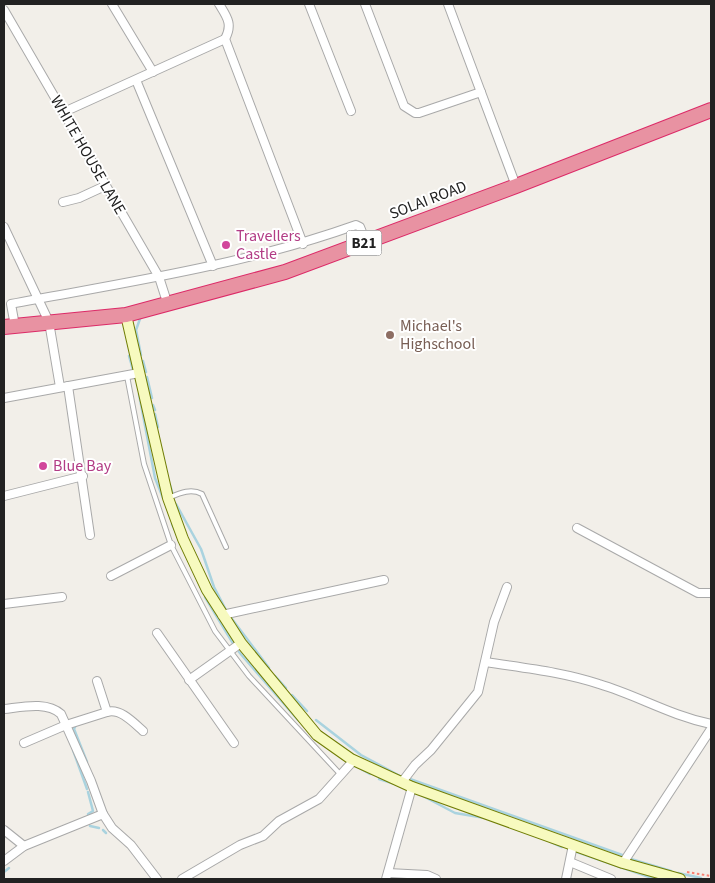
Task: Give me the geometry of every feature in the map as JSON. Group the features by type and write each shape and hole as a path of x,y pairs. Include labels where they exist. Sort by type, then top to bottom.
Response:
{"highway":[{"name":"SOLAI ROAD","path":"9,326 126,315 167,302 284,272 516,186 711,110"}],"street":[{"path":"112,4 153,72"},
{"path":"64,112 224,39 229,30 230,22 219,4"},
{"path":"309,4 351,111"},
{"path":"364,4 404,106 410,111 419,113 481,92"},
{"path":"448,4 516,186"},
{"name":"WHITE HOUSE LANE","path":"4,10 159,277 167,302"},
{"path":"224,39 303,244"},
{"path":"136,80 213,266"},
{"path":"63,202 80,198 105,186"},
{"path":"9,326 8,305 213,266 303,244 356,225 360,227 366,242"},
{"path":"4,227 49,322 82,476 90,535"},
{"path":"126,315 168,498 183,540 222,615 241,643 317,735 354,760 412,787 623,863 680,879"},
{"path":"4,398 139,373"},
{"path":"4,496 82,476"},
{"path":"576,528 698,593 711,593"},
{"path":"112,576 171,545"},
{"path":"222,615 384,580"},
{"path":"402,782 415,765 431,750 478,692 494,622 507,587"},
{"path":"4,604 62,597"},
{"path":"157,633 234,743"},
{"path":"189,680 241,643"},
{"path":"486,662 559,673 600,684 684,718 711,724"},
{"path":"97,681 107,712"},
{"path":"4,709 54,708 61,714 103,814 112,828 131,845 155,879"},
{"path":"24,743 66,725 112,711 123,715 143,730"},
{"path":"623,863 711,729"},
{"path":"182,879 240,845 263,836 279,821 319,799 354,760"},
{"path":"412,787 387,876 427,875 436,879"},
{"path":"4,861 24,846 103,814"},
{"path":"4,830 24,846"},
{"path":"566,879 573,845"},
{"path":"570,862 611,879"}],"lane":[{"path":"127,376 144,464 171,545 215,631 249,676 341,775"},
{"path":"168,498 187,491 196,490 202,494 226,547"}],"waterway":[{"path":"141,316 136,330 141,355"},
{"path":"129,356 133,370"},
{"path":"143,361 146,372"},
{"path":"147,377 152,398"},
{"path":"139,394 155,478 163,498"},
{"path":"153,405 155,410"},
{"path":"155,414 158,427"},
{"path":"170,485 173,495"},
{"path":"176,504 201,549 214,587 226,610"},
{"path":"172,524 203,592"},
{"path":"205,597 234,645"},
{"path":"232,619 269,668"},
{"path":"239,652 298,720"},
{"path":"275,676 286,688"},
{"path":"292,695 307,711"},
{"path":"316,720 361,755 400,776"},
{"path":"76,725 74,729 87,762"},
{"path":"73,750 87,789"},
{"path":"361,769 370,774"},
{"path":"379,779 395,784"},
{"path":"410,779 625,856"},
{"path":"88,792 93,811 88,814"},
{"path":"421,795 455,813 485,818"},
{"path":"90,826 99,828"},
{"path":"103,830 106,833"},
{"path":"551,842 562,847"},
{"path":"577,852 655,879"},
{"path":"631,859 671,871"},
{"path":"4,872 9,868"},
{"path":"678,873 701,878"}],"place":[{"name":"Travellers Castle","path":"226,245"},
{"name":"Michael's Highschool","path":"390,335"},
{"name":"Blue Bay","path":"43,466"}]}
